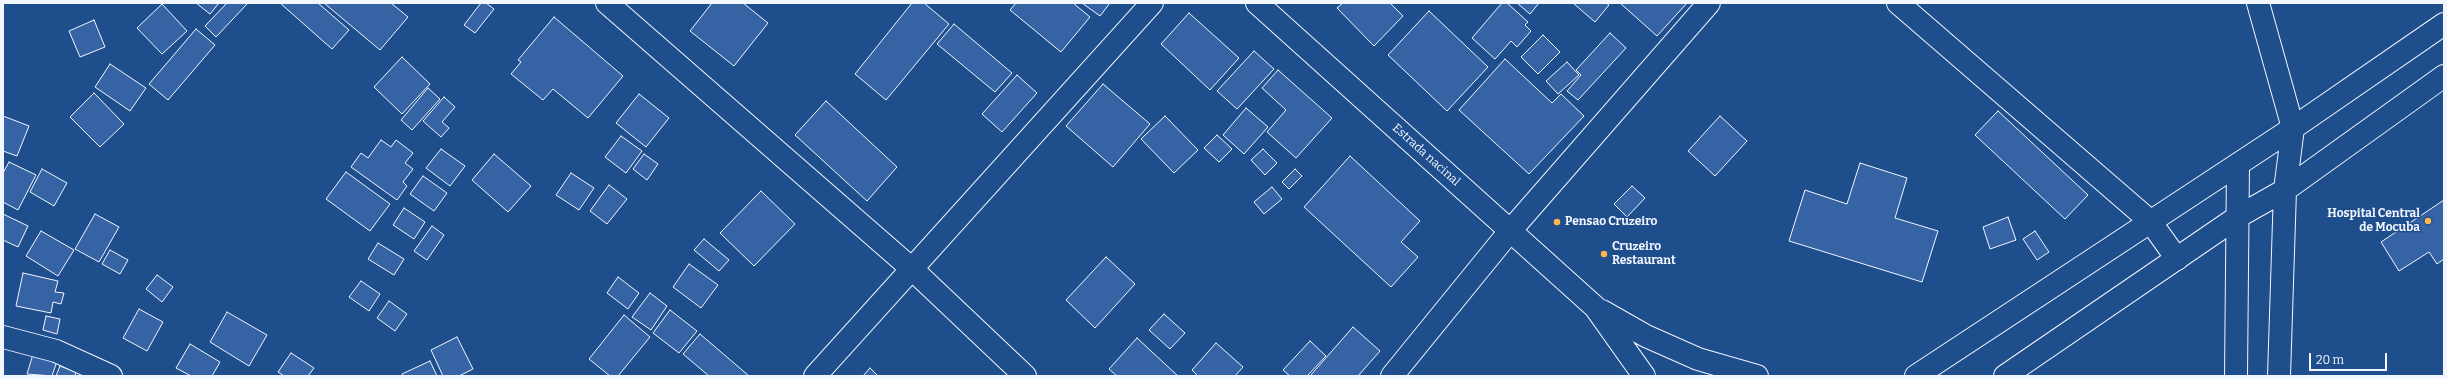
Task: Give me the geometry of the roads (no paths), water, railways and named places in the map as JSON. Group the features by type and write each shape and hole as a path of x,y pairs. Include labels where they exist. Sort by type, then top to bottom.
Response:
{"main road":[{"path":"607,3 912,269 1026,376"},
{"path":"815,376 1152,3"},
{"name":"Estrada nacinal","path":"1257,3 1595,307"},
{"path":"1392,376 1510,231 1710,3"},
{"path":"2258,3 2293,128 2285,190 2280,376"},
{"path":"1907,6 2150,221 2177,259"},
{"path":"1916,376 2293,128 2444,24"},
{"path":"2005,376 2239,216 2285,190 2444,76"},
{"path":"2236,376 2239,216 2238,164"},
{"path":"1595,307 1644,376"},
{"path":"1595,307 1646,336 1698,359 1757,376"},
{"path":"3,337 56,351 111,376"}],"place":[{"name":"Hospital Central de Mocuba","path":"2428,221"},
{"name":"Pensao Cruzeiro","path":"1557,222"},
{"name":"Cruzeiro Restaurant","path":"1604,254"}]}
